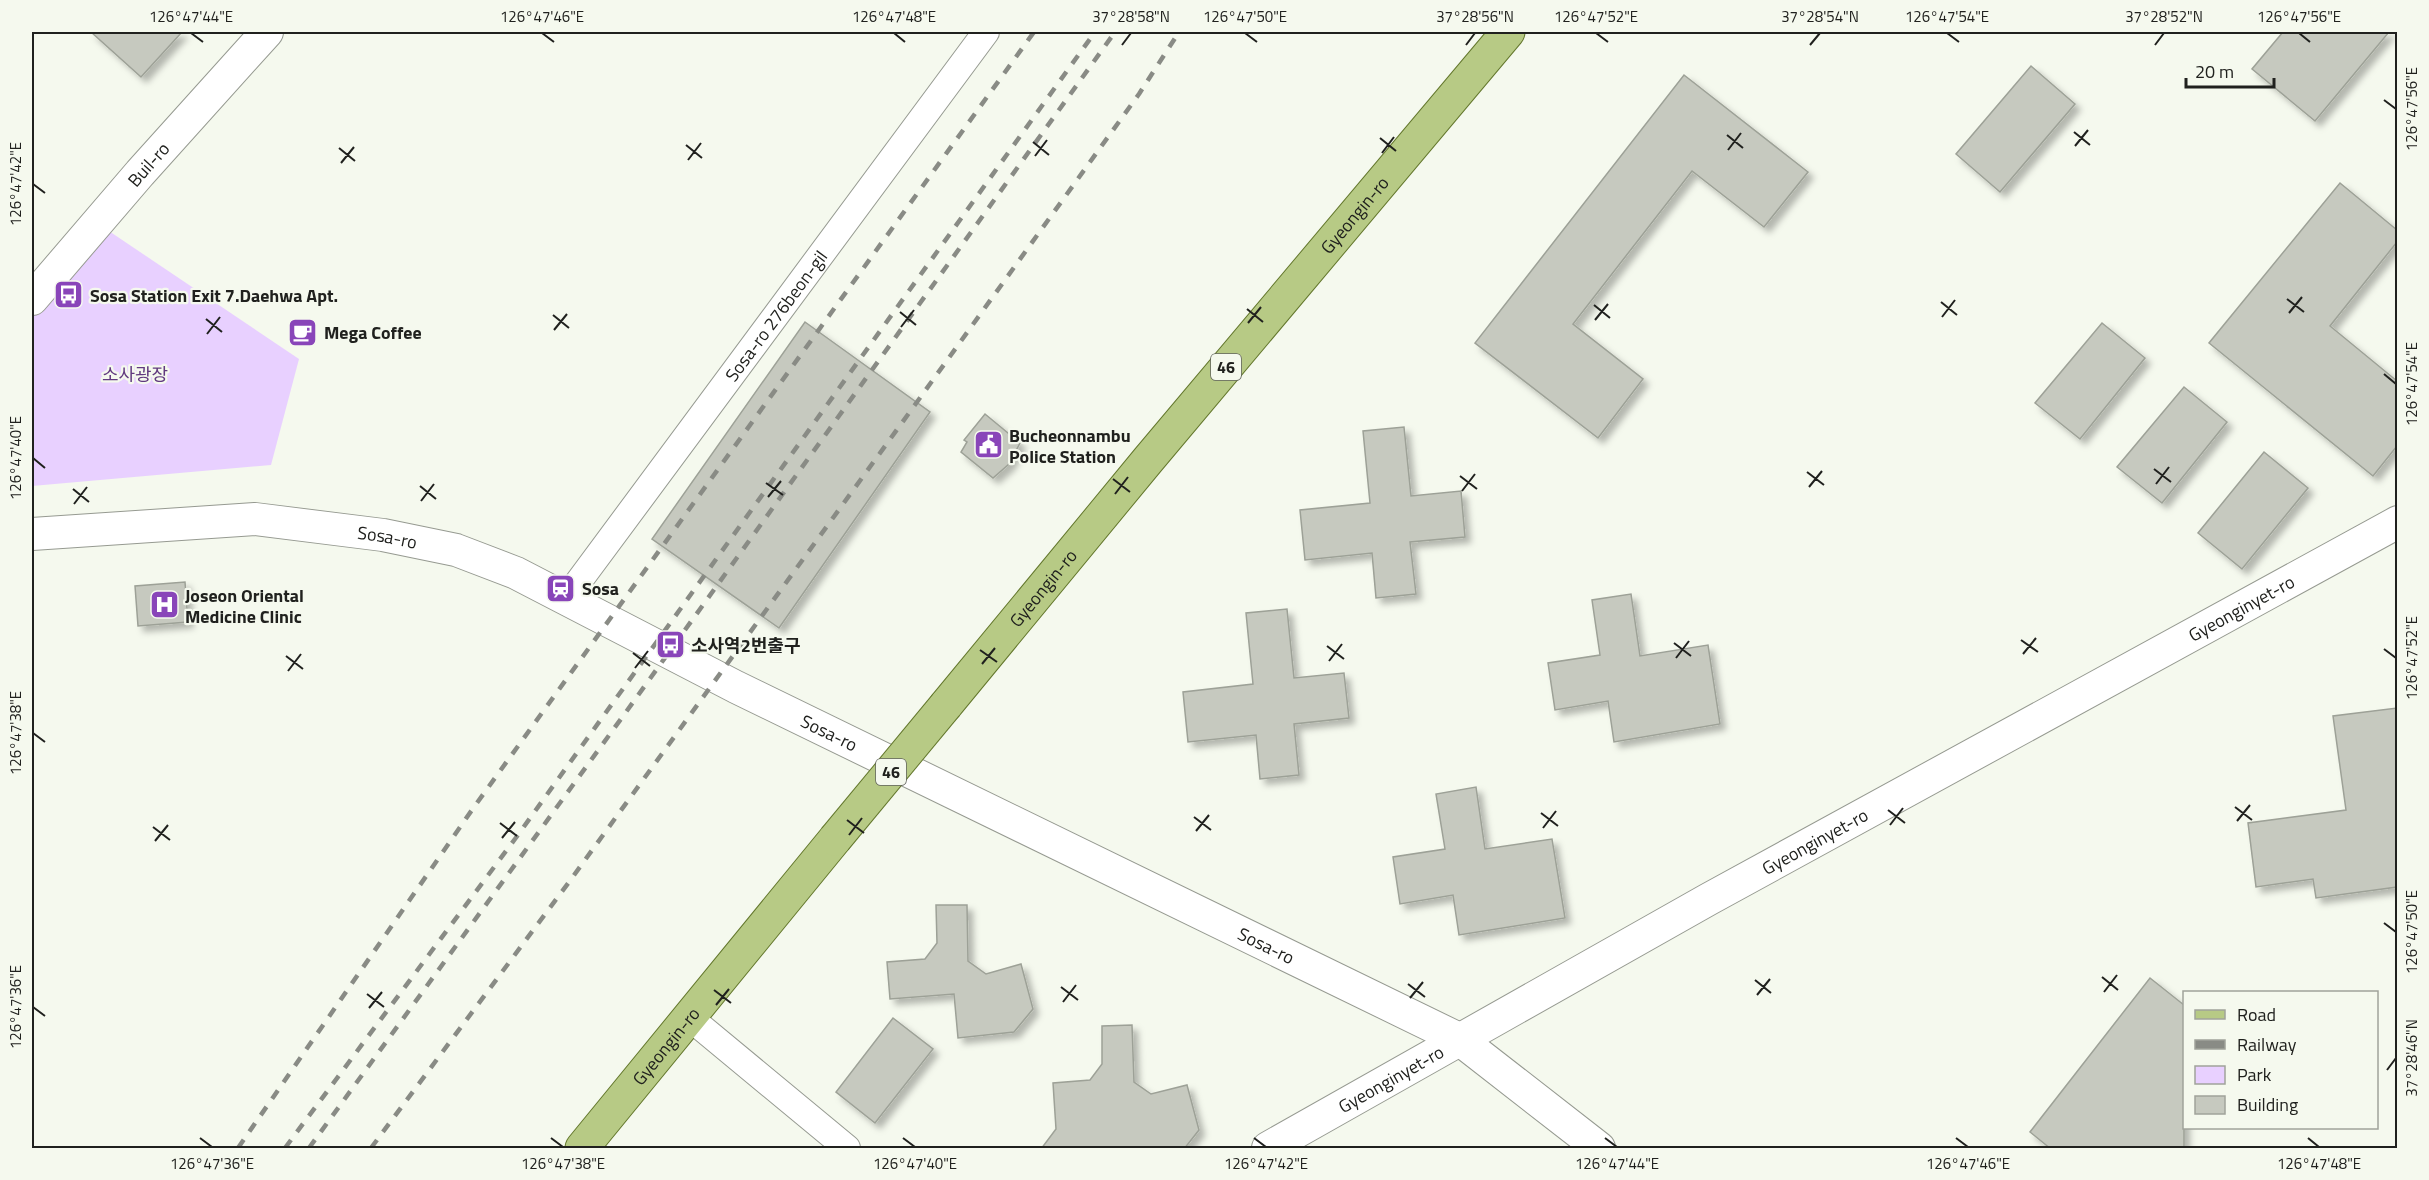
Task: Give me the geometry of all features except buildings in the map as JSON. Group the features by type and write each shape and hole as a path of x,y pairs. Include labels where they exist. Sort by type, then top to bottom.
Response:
{"main road":[{"name":"Gyeongin-ro","path":"582,1149 1148,460 1508,32"}],"street":[{"name":"Buil-ro","path":"32,299 140,173 267,32"},
{"name":"Sosa-ro 276beon-gil","path":"565,600 986,32"},
{"name":"Sosa-ro","path":"32,534 255,519 383,535 456,550 516,573 746,693 1459,1039 1599,1149"},
{"name":"Gyeonginyet-ro","path":"1268,1149 1709,899 2397,522"},
{"path":"690,1018 847,1149"}],"green space":[{"name":"소사광장","path":"97,223 299,359 271,465 32,486 32,299"}],"railway":[{"path":"238,1148 474,807 1034,32"},
{"path":"285,1148 515,839 1095,32"},
{"path":"309,1148 1115,32"},
{"path":"371,1148 569,882 917,402 1139,94 1179,32"}],"place":[{"name":"Sosa Station Exit 7.Daehwa Apt.","path":"69,295"},
{"name":"Mega Coffee","path":"303,332"},
{"name":"Bucheonnambu Police Station","path":"988,445"},
{"name":"Sosa","path":"561,588"},
{"name":"Joseon Oriental Medicine Clinic","path":"164,605"},
{"name":"소사역2번출구","path":"670,645"}]}
